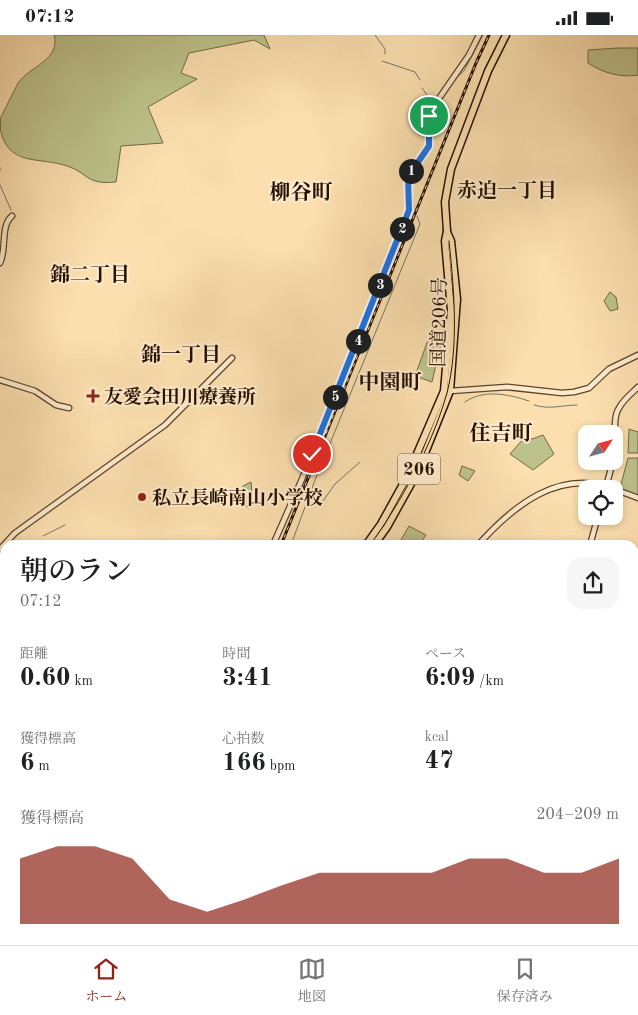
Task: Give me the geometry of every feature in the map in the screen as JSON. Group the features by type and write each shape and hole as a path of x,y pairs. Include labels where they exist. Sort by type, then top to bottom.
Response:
{"highway":[{"name":"国道206号","path":"377,540 444,391 451,310 445,241 447,231 445,202 451,169 487,73 506,35"},
{"name":"国道206号","path":"377,540 417,473 450,391 457,299 451,241 447,231"}],"street":[{"path":"275,540 312,454 408,213 408,177 429,146 431,110 469,55 479,35"},
{"path":"0,263 3,257 3,241 7,223 12,216"},
{"path":"450,391 507,387 562,393 574,392 588,388 608,369 638,355"},
{"path":"8,540 15,533 171,419 232,357"},
{"path":"0,379 35,391 56,405 68,408"},
{"path":"616,425 616,414 638,387"},
{"path":"483,540 513,510 549,489 571,482 578,483"},
{"path":"623,492 638,498"},
{"path":"591,540 596,525"}],"green space":[{"path":"54,35 264,35 270,49 254,40 189,53 181,73 197,79 148,107 163,143 121,146 116,182 98,182 67,166 20,156 7,146 2,136 0,127 1,117 18,83 49,57 55,44"},
{"path":"638,48 638,75 612,74 588,63 588,50"},
{"path":"610,292 616,297 618,309 610,311 604,301"},
{"path":"429,337 441,343 432,382 415,376"},
{"path":"629,429 638,432 638,453 628,453"},
{"path":"543,435 554,454 533,470 510,454 524,438 532,439"},
{"path":"628,458 638,458 638,496 623,489 622,480"},
{"path":"462,466 475,471 468,481 459,475"},
{"path":"251,482 253,504 248,508 238,498 243,486"},
{"path":"409,526 426,535 422,540 401,540"}],"waterway":[{"path":"375,35 385,49 385,54"},
{"path":"414,209 411,180 432,149 434,109 456,78 464,71 483,35"},
{"path":"382,61 415,72 420,80"},
{"path":"422,88 432,102"},
{"path":"0,185 11,210"},
{"path":"293,540 315,480 420,224 417,216"},
{"path":"465,402 480,395 488,394 513,396 529,401"},
{"path":"534,405 551,407 577,405"},
{"path":"323,501 335,484 360,462"},
{"path":"43,536 65,525"},
{"path":"0,651 0,656"},
{"path":"0,673 0,681"}],"tram line":[{"path":"374,540 393,511 425,452 447,393 451,375 454,337 454,297 449,241"}],"railway":[{"path":"283,540 489,35"}],"place":[{"name":"友愛会田川療養所","path":"93,396"},
{"name":"私立長崎南山小学校","path":"142,497"}],"district":[{"name":"赤迫一丁目","path":"507,190"},
{"name":"柳谷町","path":"301,192"},
{"name":"錦二丁目","path":"90,274"},
{"name":"錦一丁目","path":"181,354"},
{"name":"中園町","path":"390,382"},
{"name":"住吉町","path":"501,433"}],"route":[{"path":"312,454 409,210 408,177 429,146 429,116"}]}
